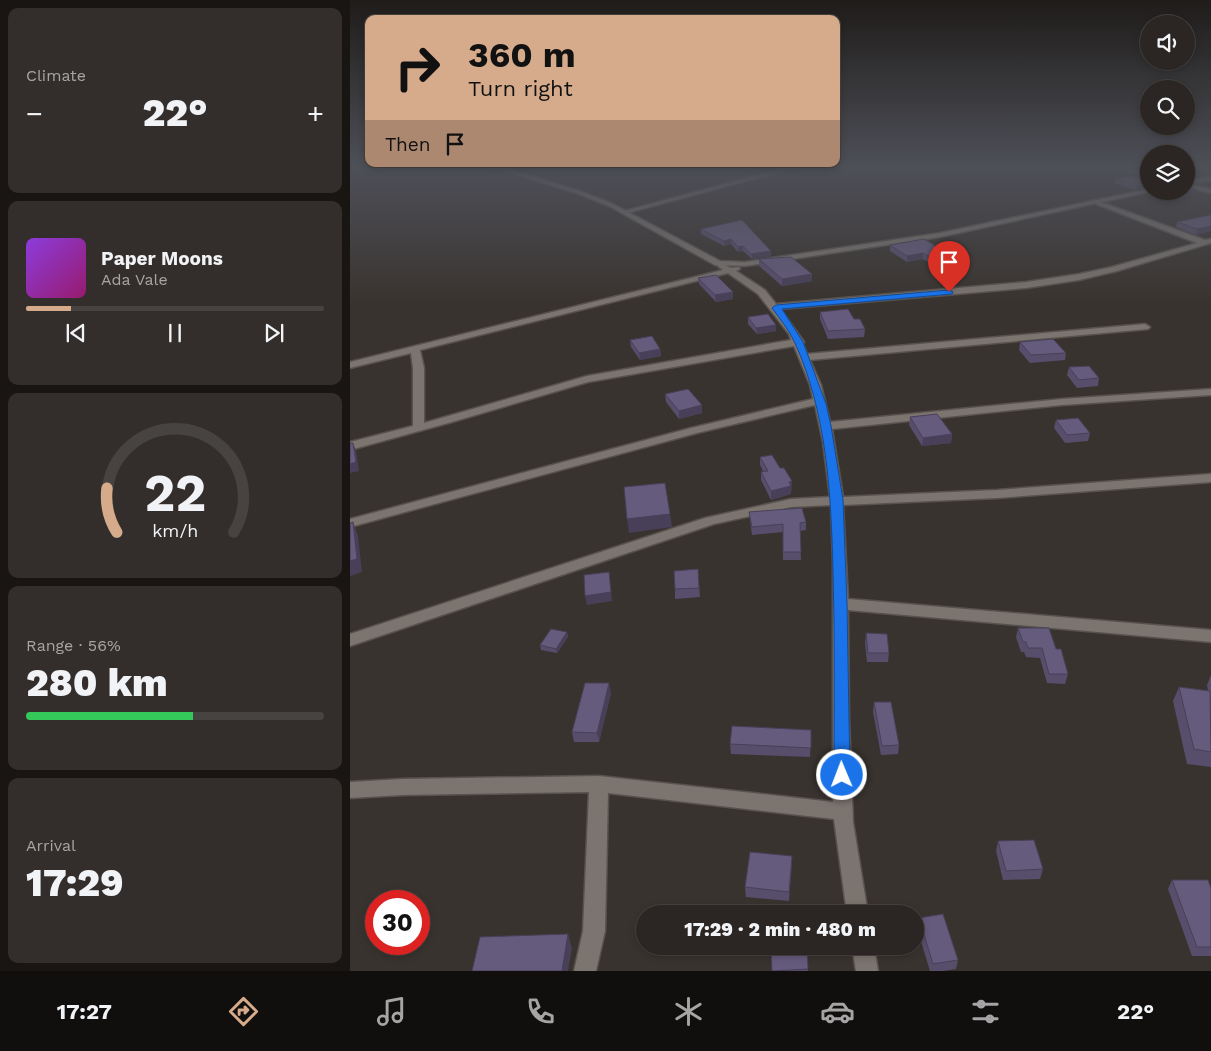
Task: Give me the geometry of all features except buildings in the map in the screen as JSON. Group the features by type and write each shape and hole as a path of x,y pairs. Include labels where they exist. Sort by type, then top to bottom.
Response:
{"street":[{"path":"627,213 718,263 740,267 776,308 799,342 820,401 826,426 837,500 841,604 843,812 857,905"},
{"path":"350,365 740,267 940,235 1047,213"},
{"path":"1127,213 1208,242"},
{"path":"776,308 1026,285 1079,277 1208,242"},
{"path":"805,357 1145,327"},
{"path":"350,446 587,379 799,342"},
{"path":"415,349 419,362 416,410 419,428"},
{"path":"826,426 963,411 1211,392"},
{"path":"350,523 695,430 820,401"},
{"path":"350,640 710,521 791,503 997,494 1211,478"},
{"path":"841,604 1211,636"},
{"path":"350,790 403,787 599,784 843,812"},
{"path":"585,971 594,931 599,784"},
{"path":"865,955 868,971"}],"route":[{"path":"842,775 841,604 837,500 821,404 799,342 776,308 949,292"}]}
